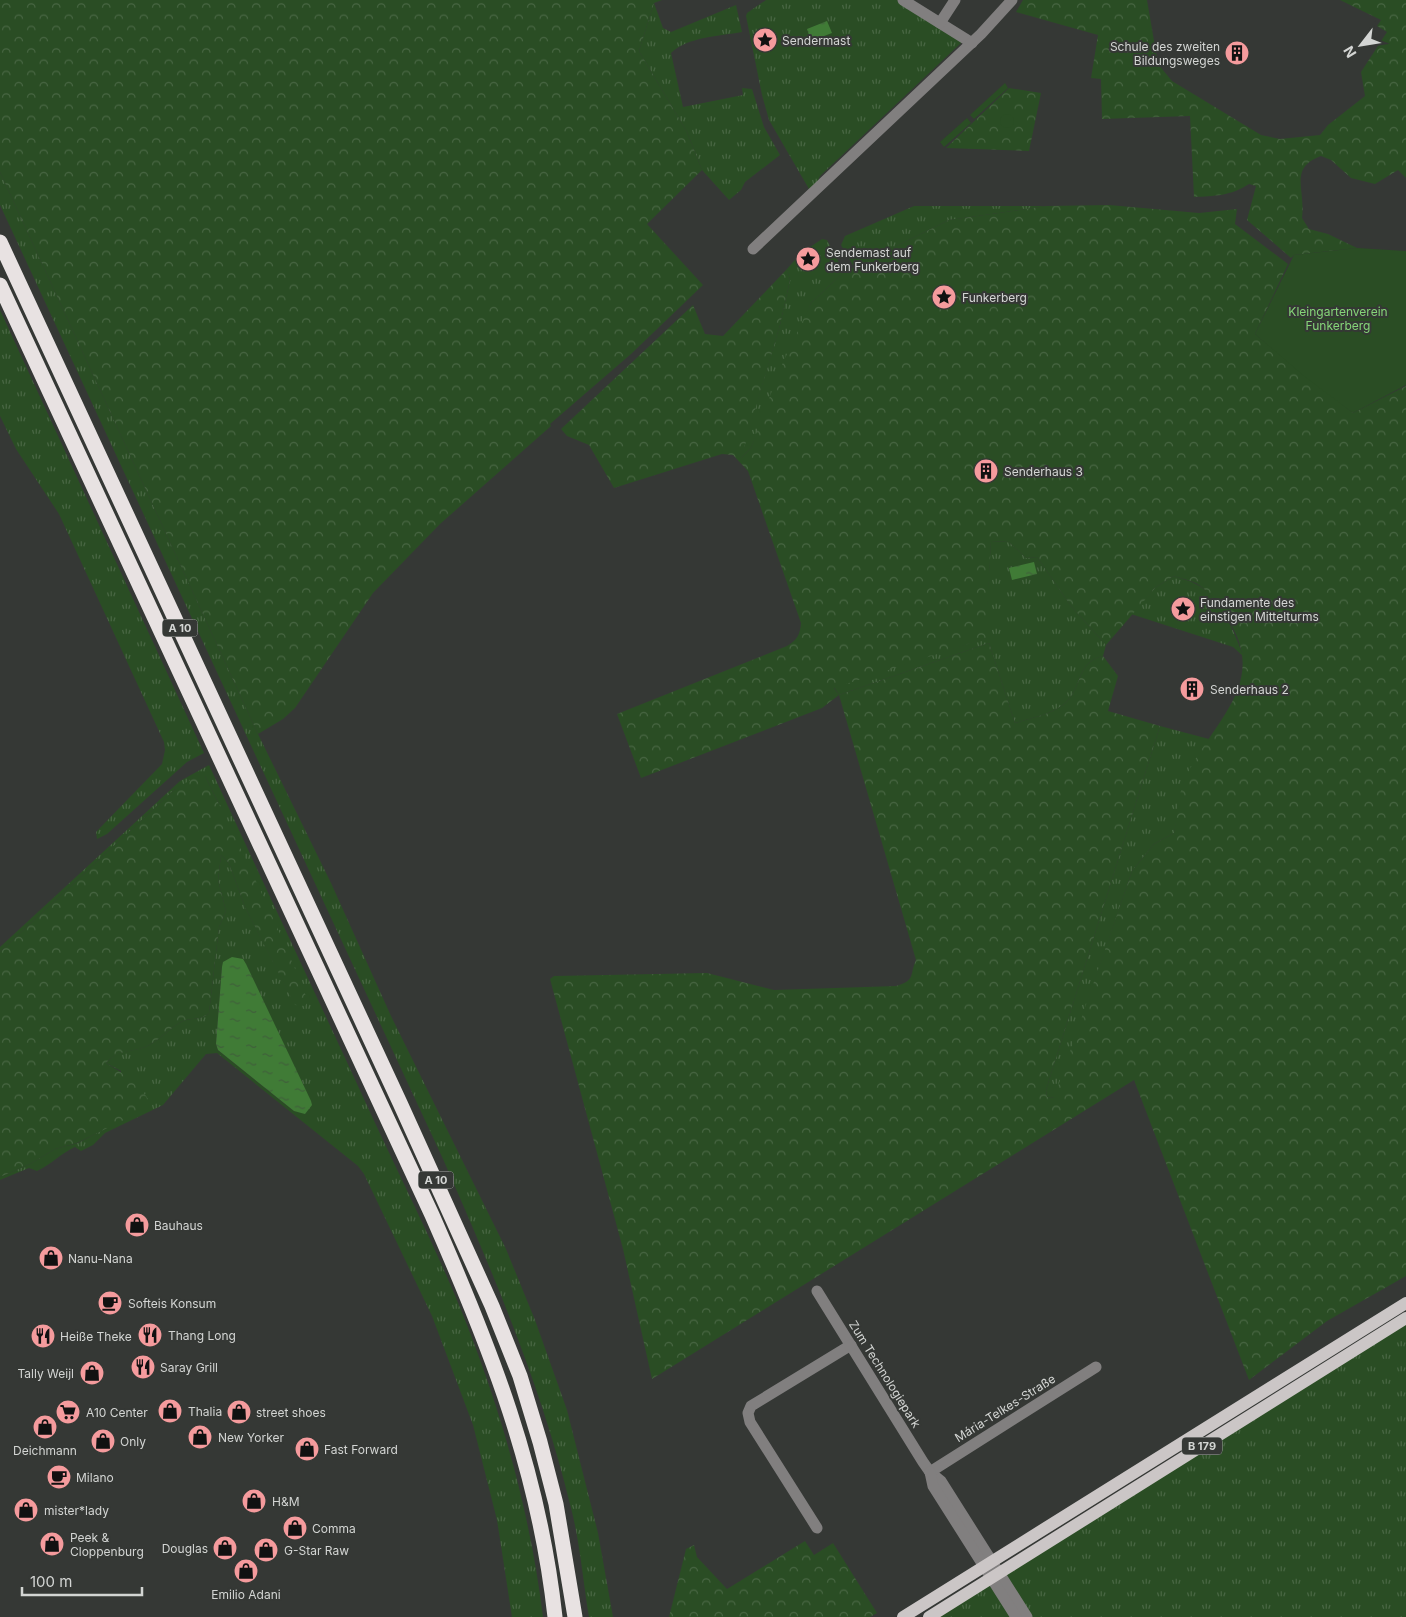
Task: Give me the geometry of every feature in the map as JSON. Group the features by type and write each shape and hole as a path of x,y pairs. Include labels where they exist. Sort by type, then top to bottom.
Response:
{"highway":[{"name":"A 10","path":"0,242 400,1103 492,1306 520,1376 540,1442 556,1504 575,1617"},
{"name":"A 10","path":"0,285 432,1215 475,1313 502,1384 521,1445 543,1538 555,1617"}],"main road":[{"name":"B 179","path":"929,1617 991,1570 1406,1303"},
{"name":"B 179","path":"903,1617 991,1570 1406,1318"}],"street":[{"path":"903,0 972,43"},
{"path":"940,23 955,0"},
{"path":"753,249 972,43 1012,0"},
{"name":"Zum Technologiepark","path":"817,1291 930,1472 941,1481 991,1570"},
{"path":"816,1528 750,1422 748,1413 752,1406 851,1345"},
{"name":"Mária-Telkes-Straße","path":"930,1472 1096,1367"},
{"path":"991,1570 1016,1617"},
{"path":"991,1570 1027,1617"}],"green space":[{"path":"0,0 662,0 654,3 639,51 687,132 702,170 647,224 703,285 631,354 550,424 551,426 440,524 373,593 295,708 283,719 258,734 0,172"},
{"path":"766,0 897,0 962,42 820,176 814,189 809,189 769,120 762,95 746,16 747,13"},
{"path":"1023,0 1147,0 1158,64 1172,81 1261,135 1280,139 1320,135 1328,125 1365,96 1361,72 1387,32 1377,26 1381,20 1340,0 1406,0 1406,178 1398,170 1375,184 1351,178 1331,160 1321,156 1311,161 1305,167 1302,174 1302,218 1309,229 1328,234 1357,248 1294,255 1291,258 1247,220 1256,186 1249,184 1229,193 1194,197 1190,116 1102,119 1101,79 1091,78 1098,35 1016,12"},
{"path":"654,3 663,28 671,32 736,5 742,32 695,40 671,53 683,107 743,95 742,88 752,89 764,127 780,155 745,182 741,190 729,200 702,170 687,132 639,51"},
{"path":"1005,83 1008,88 974,119 970,115"},
{"path":"1009,88 1041,93 1029,151 946,148"},
{"path":"1007,114 1012,116 1014,121 1012,126 1007,128 1002,126 1000,121 1002,116"},
{"path":"967,118 971,123 944,147 940,142"},
{"path":"0,172 258,734 331,883 391,1016 506,1249 535,1320 567,1410 598,1533 613,1617 589,1617 577,1535 546,1418 515,1331 480,1245 443,1159 0,205"},
{"path":"1109,205 1199,213 1237,209 1235,224 1288,264 1255,334 1353,413 1406,386 1406,1276 1327,1321 1249,1380 1134,1080 652,1379 623,1249 550,979 554,976 707,973 774,990 896,986 907,982 911,977 916,960 839,695 822,708 641,778 617,714 787,646 797,637 801,623 748,471 733,455 722,454 614,488 589,445 567,436 561,429 693,305 705,334 723,336 787,269 790,280 780,325 741,458 751,448 780,369 811,303 844,272 949,220 1047,206","holes":["991,541 1009,542 1026,558 1037,557 1071,606 1106,645 1156,587 1174,576 1193,582 1203,588 1228,620 1239,643 1243,665 1239,685 1231,704 1184,781 1174,833 1154,844 1132,871 1054,1098 1047,1097 1046,1090 1160,726 1108,711 1118,676 1103,656 1094,659 1083,670 1074,692 1063,705 1046,714 1015,723 989,643 839,695 834,688 986,638"]},
{"path":"914,206 1047,206 949,220 854,267 841,245 845,236"},
{"path":"822,239 827,240 844,272 811,303 751,448 740,459 780,325 790,280 787,269 801,253"},
{"name":"Kleingartenverein Funkerberg","path":"1357,248 1406,251 1406,385 1353,413 1304,376 1255,334 1294,255"},
{"path":"0,310 204,753 187,762 107,834 97,839 96,832 162,764 165,750 164,742 59,514 16,449 0,416"},
{"path":"991,541 1009,542 1026,558 1037,557 1071,606 1106,645 1103,656 1094,659 1083,670 1069,699 1052,711 1015,723 989,643 839,695 834,687 985,638"},
{"path":"1174,576 1191,581 1212,596 1231,626 1243,656 1233,647 1131,614 1156,587"},
{"path":"1160,726 1209,739 1184,782 1174,833 1154,844 1132,871 1055,1098 1047,1097 1046,1090"},
{"path":"209,765 444,1269 479,1357 501,1421 526,1518 543,1617 512,1617 497,1520 473,1425 432,1316 364,1174 358,1166 217,1053 206,1054 163,1105 105,1133 93,1145 81,1151 75,1147 37,1171 29,1168 0,1180 0,1177 30,1164 55,1149 78,1143 114,1124 121,1071 106,1063 120,1053 150,1045 181,1022 203,1017 209,1013 219,927 226,911 218,880 221,855 229,863 245,907 295,1004 218,802 205,776 174,790 0,952 0,947 180,781","holes":["222,967 294,1111 218,1050 216,1044"]},
{"path":"197,776 205,776 272,916 308,1001 305,1006 295,1005 245,907 229,863 221,855 218,880 226,911 219,927 209,1013 203,1017 181,1022 150,1045 115,1055 106,1063 138,1086 152,1106 77,1143 55,1149 30,1164 0,1177 0,952 174,790"},
{"path":"1406,1324 1406,1617 939,1617"},
{"path":"805,1541 814,1555 833,1543 877,1613 870,1617 669,1617 686,1549 694,1545 697,1557 727,1589"}],"water":[{"path":"827,21 832,33 811,41 807,29"},
{"path":"1034,562 1037,574 1012,580 1009,568"},
{"path":"232,957 243,959 246,964 311,1101 312,1105 305,1114 294,1111 218,1050 216,1044 222,967 223,962"}],"place":[{"name":"Sendermast","path":"765,40"},
{"name":"Schule des zweiten Bildungsweges","path":"1237,53"},
{"name":"Sendemast auf dem Funkerberg","path":"808,259"},
{"name":"Funkerberg","path":"944,297"},
{"name":"Senderhaus 3","path":"986,471"},
{"name":"Fundamente des einstigen Mittelturms","path":"1183,609"},
{"name":"Senderhaus 2","path":"1192,689"},
{"name":"Bauhaus","path":"137,1225"},
{"name":"Nanu-Nana","path":"51,1258"},
{"name":"Softeis Konsum","path":"110,1303"},
{"name":"Thang Long","path":"150,1335"},
{"name":"Heiße Theke","path":"43,1336"},
{"name":"Saray Grill","path":"143,1367"},
{"name":"Tally Weijl","path":"92,1373"},
{"name":"Thalia","path":"170,1411"},
{"name":"A10 Center","path":"68,1412"},
{"name":"street shoes","path":"239,1412"},
{"name":"Deichmann","path":"45,1427"},
{"name":"New Yorker","path":"200,1437"},
{"name":"Only","path":"103,1441"},
{"name":"Fast Forward","path":"307,1449"},
{"name":"Milano","path":"59,1477"},
{"name":"H&M","path":"254,1501"},
{"name":"mister*lady","path":"26,1510"},
{"name":"Comma","path":"295,1528"},
{"name":"Peek & Cloppenburg","path":"52,1544"},
{"name":"Douglas","path":"225,1548"},
{"name":"G-Star Raw","path":"266,1550"},
{"name":"Emilio Adani","path":"246,1571"}]}
